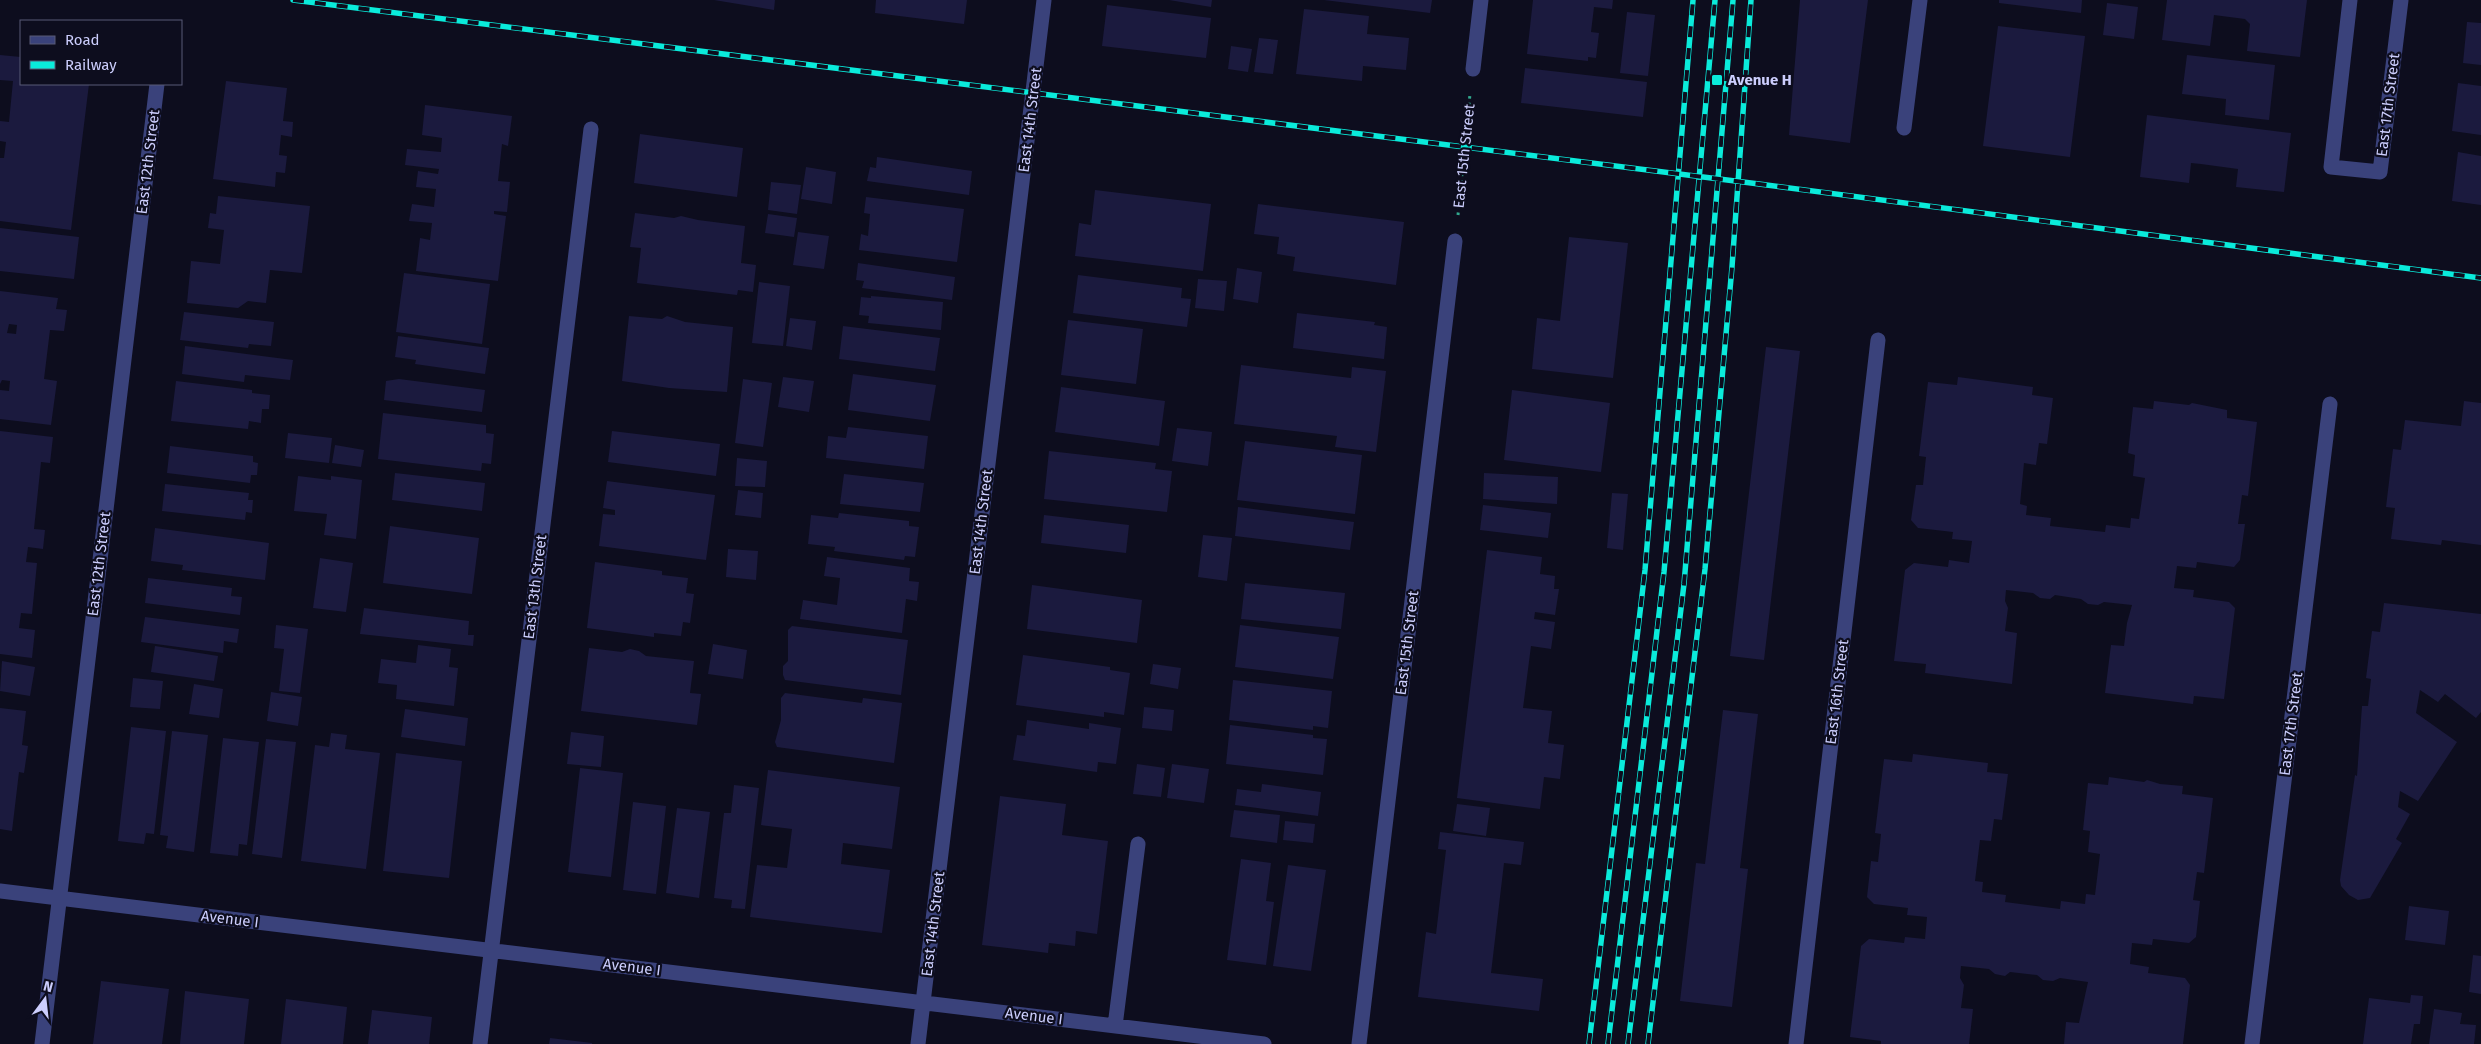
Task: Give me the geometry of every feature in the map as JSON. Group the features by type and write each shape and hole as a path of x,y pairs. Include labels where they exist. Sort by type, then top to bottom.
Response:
{"street":[{"name":"East 14th Street","path":"918,1044 1044,0"},
{"path":"1473,69 1482,0"},
{"path":"1904,128 1920,0"},
{"name":"East 17th Street","path":"2350,0 2330,166 2380,172 2401,0"},
{"name":"East 12th Street","path":"42,1044 157,85"},
{"name":"East 13th Street","path":"480,1044 590,129"},
{"name":"East 15th Street","path":"1358,1044 1454,241"},
{"name":"East 16th Street","path":"1796,1044 1878,340"},
{"name":"East 17th Street","path":"2252,1044 2330,404"},
{"path":"1115,1026 1138,844"},
{"name":"Avenue I","path":"0,891 1264,1044"}],"path":[{"name":"East 15th Street","path":"1457,223 1470,88"}],"building":[{"path":"714,0 775,0 774,10"},
{"path":"876,0 967,0 964,24 875,13"},
{"path":"1169,0 1212,0 1211,7"},
{"path":"1324,0 1432,0 1430,13"},
{"path":"1533,0 1613,0 1612,9 1594,7 1591,32 1599,33 1596,58 1588,57 1588,61 1527,54"},
{"path":"1800,0 1868,0 1850,143 1789,135"},
{"path":"1999,0 2082,0 2081,13 1999,3"},
{"path":"2167,0 2307,0 2300,57 2247,51 2250,24 2245,19 2214,15 2210,46 2162,40"},
{"path":"2107,3 2138,7 2134,39 2103,35"},
{"path":"1107,5 1211,18 1206,58 1102,46"},
{"path":"1304,9 1369,16 1367,34 1409,38 1406,70 1363,66 1362,81 1296,74"},
{"path":"1627,12 1655,15 1648,76 1620,73"},
{"path":"2467,22 2481,23 2481,65 2463,63"},
{"path":"1998,26 2085,36 2070,157 1983,146"},
{"path":"1259,38 1278,40 1273,74 1254,72"},
{"path":"1231,46 1252,49 1248,72 1228,69"},
{"path":"0,55 20,57 20,85 89,85 71,230 0,221 0,158 4,158 6,142 0,141 0,121 9,122 13,81 0,80"},
{"path":"2187,55 2275,65 2269,120 2225,115 2226,99 2182,94"},
{"path":"1525,68 1647,82 1643,117 1521,103"},
{"path":"226,81 287,88 283,121 293,122 292,137 281,135 279,155 287,156 285,173 276,172 275,187 213,179"},
{"path":"2458,83 2481,86 2481,135 2452,131"},
{"path":"425,105 512,116 508,146 502,144 498,181 510,182 507,212 494,211 494,214 506,216 498,281 416,271 420,238 430,240 432,223 409,221 412,204 434,207 436,189 416,187 418,171 438,174 439,169 405,165 407,149 441,152 442,138 422,135"},
{"path":"2147,115 2291,133 2284,192 2236,187 2238,169 2201,164 2191,163 2189,183 2140,177"},
{"path":"640,134 743,148 737,197 634,183"},
{"path":"2458,152 2481,156 2481,205 2452,201"},
{"path":"877,157 972,171 969,195 867,181 870,167 876,168"},
{"path":"806,167 836,172 832,204 801,199"},
{"path":"771,182 801,185 797,214 768,210"},
{"path":"1095,190 1211,204 1203,271 1075,256 1079,223 1091,225"},
{"path":"218,196 310,206 302,273 270,270 266,303 248,301 238,308 187,303 191,261 220,264 224,230 208,228 210,213 216,214"},
{"path":"866,197 964,209 957,262 859,250 861,234 868,236 870,214 864,213"},
{"path":"1258,204 1404,222 1396,285 1293,271 1295,257 1277,254 1279,237 1254,234"},
{"path":"635,213 674,218 681,216 745,226 741,263 756,265 753,292 738,290 737,295 637,283 641,248 630,247"},
{"path":"768,214 797,218 794,237 765,233"},
{"path":"0,228 79,237 74,279 0,271"},
{"path":"798,232 829,236 824,269 793,265"},
{"path":"1569,237 1628,243 1613,378 1532,369 1537,318 1560,321"},
{"path":"858,263 955,277 952,300 862,288 864,281 856,280"},
{"path":"1237,268 1262,272 1258,303 1233,299"},
{"path":"404,273 490,284 482,344 396,332"},
{"path":"1078,275 1182,288 1181,298 1191,299 1187,327 1073,313"},
{"path":"1198,279 1227,281 1224,311 1195,308"},
{"path":"759,282 790,286 783,346 752,343"},
{"path":"0,291 58,298 56,309 67,310 64,331 50,330 44,379 57,381 51,425 0,419 0,390 9,391 10,381 2,380 0,384","holes":["9,324 17,325 16,334 7,333"]},
{"path":"871,296 943,302 941,330 868,323 869,316 859,315 861,297 871,298"},
{"path":"184,312 274,322 271,346 249,344 248,348 180,340"},
{"path":"1297,313 1375,322 1374,325 1387,327 1384,359 1293,348"},
{"path":"629,316 662,319 667,316 685,322 733,327 727,392 669,388 622,381"},
{"path":"790,318 816,321 812,350 786,346"},
{"path":"1068,320 1143,329 1136,384 1061,375"},
{"path":"843,326 940,338 935,371 839,359"},
{"path":"398,336 489,348 485,374 415,364 416,360 395,357"},
{"path":"185,346 293,360 290,380 245,375 244,382 182,374"},
{"path":"1766,347 1800,351 1764,660 1730,656"},
{"path":"1241,365 1351,378 1352,367 1386,371 1376,452 1335,447 1337,436 1234,424"},
{"path":"853,374 936,385 930,421 848,410"},
{"path":"783,377 814,381 809,412 778,407"},
{"path":"1958,377 2033,387 2032,395 2053,398 2047,444 2039,443 2036,465 2024,463 2020,504 2027,506 2026,515 2051,518 2050,526 2105,532 2106,525 2130,528 2131,518 2139,519 2145,478 2133,476 2135,455 2128,453 2133,407 2153,409 2154,401 2189,405 2192,403 2227,410 2227,418 2257,422 2248,496 2242,495 2238,524 2245,524 2240,560 2234,567 2197,562 2196,568 2177,566 2174,588 2194,590 2193,597 2229,602 2235,608 2224,699 2194,696 2193,704 2105,693 2111,645 2124,646 2132,605 2104,602 2098,605 2088,604 2081,599 2055,595 2050,599 2040,598 2033,593 2006,590 2005,601 2008,608 2005,631 2017,633 2012,684 1925,673 1926,664 1894,661 1905,570 1914,563 1948,567 1949,560 1969,563 1972,541 1952,539 1953,532 1918,528 1911,520 1916,485 1923,485 1926,457 1919,456 1928,382 1957,385"},
{"path":"399,379 485,390 482,412 384,400 386,381"},
{"path":"743,379 772,383 763,447 735,443"},
{"path":"176,381 252,390 252,393 270,395 269,409 262,409 261,423 249,421 248,429 171,421"},
{"path":"1061,387 1165,401 1159,446 1055,432"},
{"path":"1512,390 1610,403 1601,472 1504,460"},
{"path":"2464,401 2481,403 2481,545 2442,540 2441,545 2391,539 2395,508 2386,507 2393,449 2401,450 2405,420 2461,426"},
{"path":"383,413 486,425 486,433 494,434 491,464 482,463 481,471 378,459"},
{"path":"848,427 928,436 924,469 826,458 828,436 846,438"},
{"path":"1177,428 1212,432 1208,466 1172,461"},
{"path":"0,431 53,437 50,463 41,462 34,529 45,530 43,549 28,547 26,562 37,563 32,614 21,613 19,628 35,630 32,658 0,654"},
{"path":"612,431 720,444 716,476 608,462"},
{"path":"288,433 332,438 329,463 285,458"},
{"path":"1245,441 1362,455 1355,514 1237,500"},
{"path":"335,445 364,450 361,467 332,463"},
{"path":"170,446 253,456 253,462 258,463 257,475 251,475 250,483 167,473"},
{"path":"1049,451 1156,463 1155,469 1172,471 1167,512 1044,499"},
{"path":"737,458 767,461 765,487 735,486"},
{"path":"395,473 485,483 482,511 392,500"},
{"path":"1484,473 1558,477 1557,504 1483,499"},
{"path":"844,474 924,483 920,512 840,504"},
{"path":"298,476 331,480 331,476 362,480 356,539 324,535 327,514 294,511"},
{"path":"607,481 715,495 706,560 599,546 603,514 615,515 615,510 603,508"},
{"path":"165,484 249,493 248,500 253,500 252,513 246,512 245,520 162,511"},
{"path":"738,490 763,493 761,518 735,515"},
{"path":"1612,493 1628,494 1623,550 1607,548"},
{"path":"1483,505 1551,513 1548,538 1480,530"},
{"path":"1238,507 1354,522 1350,550 1235,536"},
{"path":"839,513 909,521 909,526 919,527 915,557 905,556 904,560 834,551 835,547 808,544 811,515 838,518"},
{"path":"1044,515 1129,525 1126,553 1041,543"},
{"path":"390,526 479,538 472,594 383,583"},
{"path":"155,528 269,543 265,580 182,570 183,565 151,561"},
{"path":"1203,535 1232,538 1227,581 1198,577"},
{"path":"728,549 758,551 756,580 726,577"},
{"path":"1487,550 1542,557 1540,574 1555,576 1554,589 1559,589 1555,615 1535,612 1534,619 1555,622 1551,649 1531,646 1523,708 1552,711 1548,743 1564,745 1560,779 1544,777 1540,809 1457,798"},
{"path":"827,557 910,568 909,581 919,582 917,601 906,599 902,633 800,619 803,600 837,605 840,578 824,576"},
{"path":"320,558 353,563 346,612 313,608"},
{"path":"595,562 662,571 662,575 688,578 686,593 694,594 690,623 683,622 681,636 654,633 654,637 587,628"},
{"path":"148,578 232,588 231,596 242,597 240,615 145,603"},
{"path":"1245,583 1345,593 1341,629 1241,619"},
{"path":"1032,585 1142,600 1137,643 1027,629"},
{"path":"2384,603 2481,614 2481,712 2476,718 2445,694 2438,702 2420,690 2416,713 2457,742 2418,801 2400,791 2398,807 2410,814 2396,839 2402,843 2370,898 2358,900 2349,895 2341,886 2340,880 2355,775 2357,776 2362,706 2368,706 2371,679 2366,678 2372,631 2380,632"},
{"path":"364,608 469,621 468,635 474,635 473,646 360,634"},
{"path":"145,617 239,629 237,643 224,641 223,653 141,642"},
{"path":"276,625 308,629 300,693 279,691 284,649 274,648"},
{"path":"1240,625 1339,637 1333,679 1235,667"},
{"path":"792,626 908,640 901,695 785,680 783,666 788,661 788,630"},
{"path":"713,644 747,650 743,679 708,674"},
{"path":"418,645 451,649 449,667 458,668 454,706 396,699 397,685 378,683 381,659 416,663"},
{"path":"155,646 218,656 214,681 151,672"},
{"path":"589,648 622,652 630,649 639,651 646,656 694,661 690,693 701,694 697,725 581,711"},
{"path":"1023,655 1110,667 1110,670 1130,673 1124,715 1104,712 1104,717 1016,705"},
{"path":"2,661 35,667 30,696 0,691"},
{"path":"1153,664 1181,668 1178,689 1150,684"},
{"path":"133,678 163,681 160,709 130,707"},
{"path":"1233,680 1332,691 1328,728 1313,726 1313,730 1229,720"},
{"path":"194,684 223,689 219,718 189,714"},
{"path":"271,692 302,697 298,726 267,721"},
{"path":"785,693 862,703 863,698 902,703 894,763 777,747 775,742 781,720 781,698"},
{"path":"1144,707 1174,710 1172,731 1142,728"},
{"path":"0,708 26,711 22,745 28,746 24,773 19,772 12,831 0,829"},
{"path":"405,709 468,718 465,746 401,737"},
{"path":"1723,710 1758,714 1740,868 1748,869 1732,1007 1680,1001 1696,863 1705,864"},
{"path":"1027,720 1089,729 1089,723 1121,728 1116,764 1098,762 1097,772 1013,760 1017,735 1025,736"},
{"path":"1230,725 1313,735 1313,738 1327,739 1323,775 1226,764"},
{"path":"131,727 166,731 154,834 146,833 144,844 118,841"},
{"path":"172,731 208,735 194,852 166,848 168,836 160,835"},
{"path":"571,732 604,736 601,767 567,764"},
{"path":"331,733 347,735 345,749 380,753 366,869 301,861 315,745 329,747"},
{"path":"223,738 259,742 247,845 239,844 238,856 210,853"},
{"path":"266,739 296,742 282,858 252,854"},
{"path":"396,753 462,761 449,878 383,871"},
{"path":"1913,754 1988,763 1987,772 2008,774 2002,820 1994,819 1991,841 1980,840 1975,881 1983,882 1982,892 2006,895 2005,902 2060,909 2061,901 2085,904 2086,894 2095,895 2100,854 2088,852 2090,831 2083,830 2088,783 2108,785 2109,777 2144,782 2147,780 2160,784 2183,786 2182,794 2213,798 2204,873 2197,872 2193,900 2200,901 2196,937 2189,943 2153,939 2152,945 2132,943 2130,964 2149,967 2148,973 2185,978 2190,985 2183,1044 2064,1044 2066,1022 2079,1023 2088,982 2060,978 2053,981 2043,980 2037,975 2010,972 2005,976 1995,974 1989,969 1961,966 1960,978 1964,985 1961,1008 1973,1009 1969,1044 1881,1044 1881,1041 1850,1037 1861,946 1869,939 1904,943 1905,937 1925,939 1927,917 1907,915 1908,908 1874,904 1867,897 1871,861 1878,862 1881,834 1875,833 1884,759 1912,762"},
{"path":"1137,764 1165,768 1161,797 1133,794"},
{"path":"1172,764 1209,769 1204,803 1167,798"},
{"path":"580,768 623,773 611,877 568,872"},
{"path":"768,770 900,787 892,849 843,843 841,864 890,870 882,933 750,917 757,865 787,868 792,829 761,825"},
{"path":"1262,784 1321,792 1318,816 1235,805 1237,789 1261,792"},
{"path":"734,785 759,788 745,909 731,908 732,900 714,898 724,813 731,813"},
{"path":"1000,796 1066,804 1062,835 1108,841 1097,934 1076,931 1075,946 1049,943 1048,953 982,945"},
{"path":"633,802 666,806 656,894 623,890"},
{"path":"1457,804 1490,808 1486,836 1453,831"},
{"path":"677,808 710,812 699,898 666,893"},
{"path":"1234,810 1280,815 1277,843 1230,837"},
{"path":"1285,821 1315,824 1313,843 1283,840"},
{"path":"1440,832 1524,842 1521,865 1504,863 1491,973 1543,979 1539,1011 1418,997 1426,932 1436,934 1446,850 1438,849"},
{"path":"1241,859 1271,863 1266,901 1274,902 1266,965 1227,960"},
{"path":"1288,865 1326,870 1311,971 1273,966"},
{"path":"2409,906 2449,911 2445,945 2405,940"},
{"path":"2473,955 2481,956 2481,994 2469,992"},
{"path":"101,981 169,989 162,1044 93,1044"},
{"path":"185,991 249,999 244,1044 180,1044"},
{"path":"2411,995 2423,996 2420,1024 2414,1024 2411,1044 2363,1044 2369,998 2410,1003"},
{"path":"286,999 347,1007 343,1044 281,1044"},
{"path":"2434,1009 2462,1013 2460,1024 2476,1025 2474,1044 2429,1044"},
{"path":"372,1010 432,1017 429,1044 368,1044"},
{"path":"550,1038 592,1043 592,1044 549,1044"}],"railway":[{"path":"293,0 1759,184 2481,278"},
{"path":"1589,1044 1645,570 1693,0"},
{"path":"1608,1044 1664,572 1715,0"},
{"path":"1628,1044 1684,584 1733,0"},
{"path":"1648,1044 1705,569 1732,267 1751,0"}],"place":[{"name":"Avenue H","path":"1717,80"}]}
